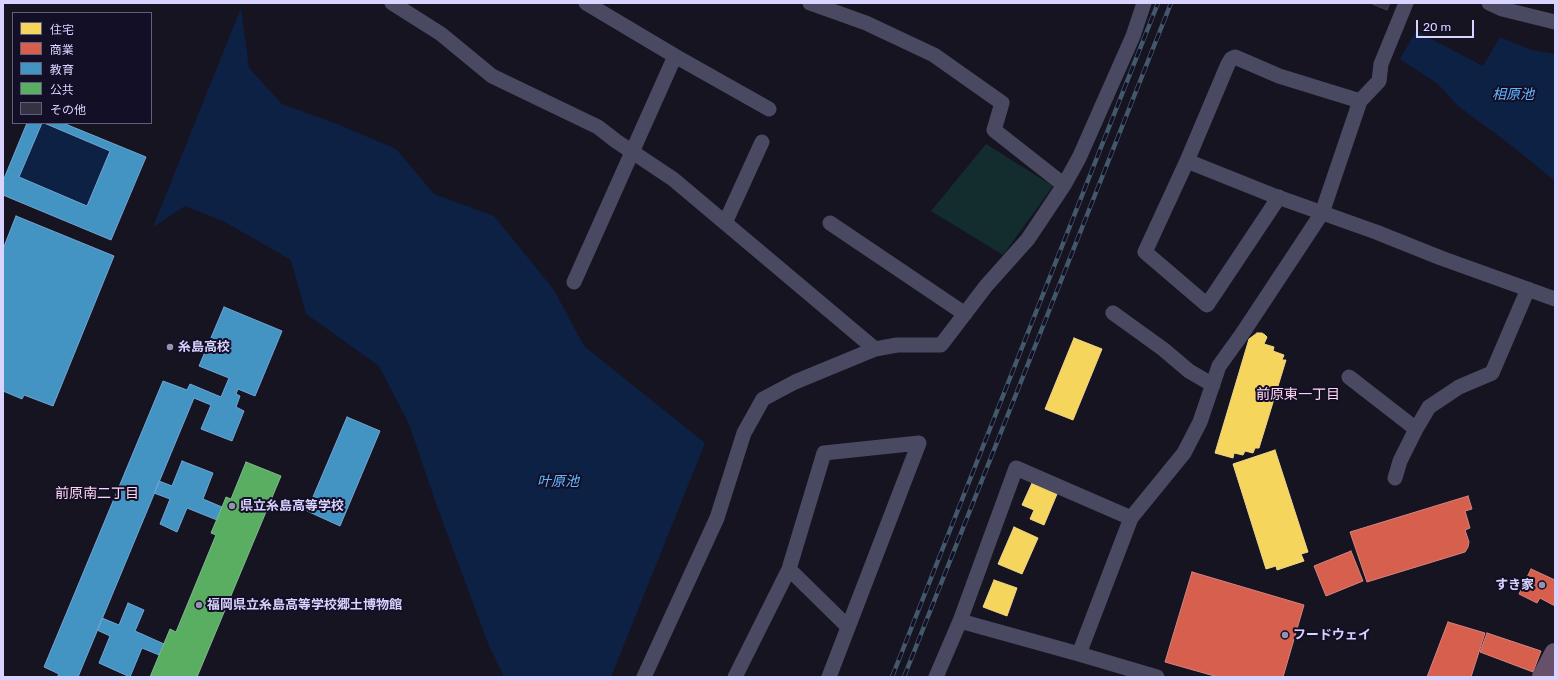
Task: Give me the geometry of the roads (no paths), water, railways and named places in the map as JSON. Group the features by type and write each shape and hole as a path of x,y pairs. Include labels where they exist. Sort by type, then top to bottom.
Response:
{"highway":[{"path":"1543,677 1555,654"}],"street":[{"path":"392,3 441,34 492,76 598,127 674,179 875,349"},
{"path":"586,3 675,56 769,109"},
{"path":"810,3 866,23 934,56 1002,103 994,130 1064,185"},
{"path":"644,677 717,518 744,433 763,399 795,382 875,349 896,345 940,345 986,286 1028,239 1064,185 1079,158 1133,36 1144,3"},
{"path":"1079,654 1131,518 1184,453 1200,422 1219,366 1242,334 1322,213 1360,100 1379,81 1381,64 1406,3"},
{"path":"1489,3 1502,8 1555,22"},
{"path":"574,282 675,56"},
{"path":"1279,197 1207,305 1144,252 1187,161 1228,64 1235,57 1279,76 1360,100"},
{"path":"726,223 762,142"},
{"path":"1187,161 1441,258 1555,299"},
{"path":"830,224 965,314"},
{"path":"1395,478 1400,461 1429,407 1459,387 1492,373 1528,289"},
{"path":"1113,313 1163,349 1189,371 1213,385"},
{"path":"1348,377 1416,429"},
{"path":"735,677 789,569 824,453 919,443 829,677"},
{"path":"936,677 960,621 1016,468 1131,518"},
{"path":"789,569 848,627"},
{"path":"960,621 1157,677"}],"water":[{"name":"叶原池","path":"241,8 249,68 282,104 337,124 396,149 434,194 494,216 554,290 584,346 705,443 611,677 504,677 489,646 438,509 409,424 379,366 306,314 291,260 223,221 185,206 153,227"},
{"name":"相原池","path":"1416,31 1483,66 1500,37 1531,50 1555,54 1555,181 1512,146 1458,106 1438,84 1400,59"},
{"path":"42,124 110,151 87,206 19,177"}],"railway":[{"path":"892,677 1158,3"},
{"path":"904,677 1171,3"}],"place":[{"name":"糸島高校","path":"170,347"},
{"name":"県立糸島高等学校","path":"232,506"},
{"name":"すき家","path":"1542,585"},
{"name":"福岡県立糸島高等学校郷土博物館","path":"199,605"},
{"name":"フードウェイ","path":"1285,635"}],"district":[{"name":"前原東一丁目","path":"1298,395"},
{"name":"前原南二丁目","path":"97,494"}]}
